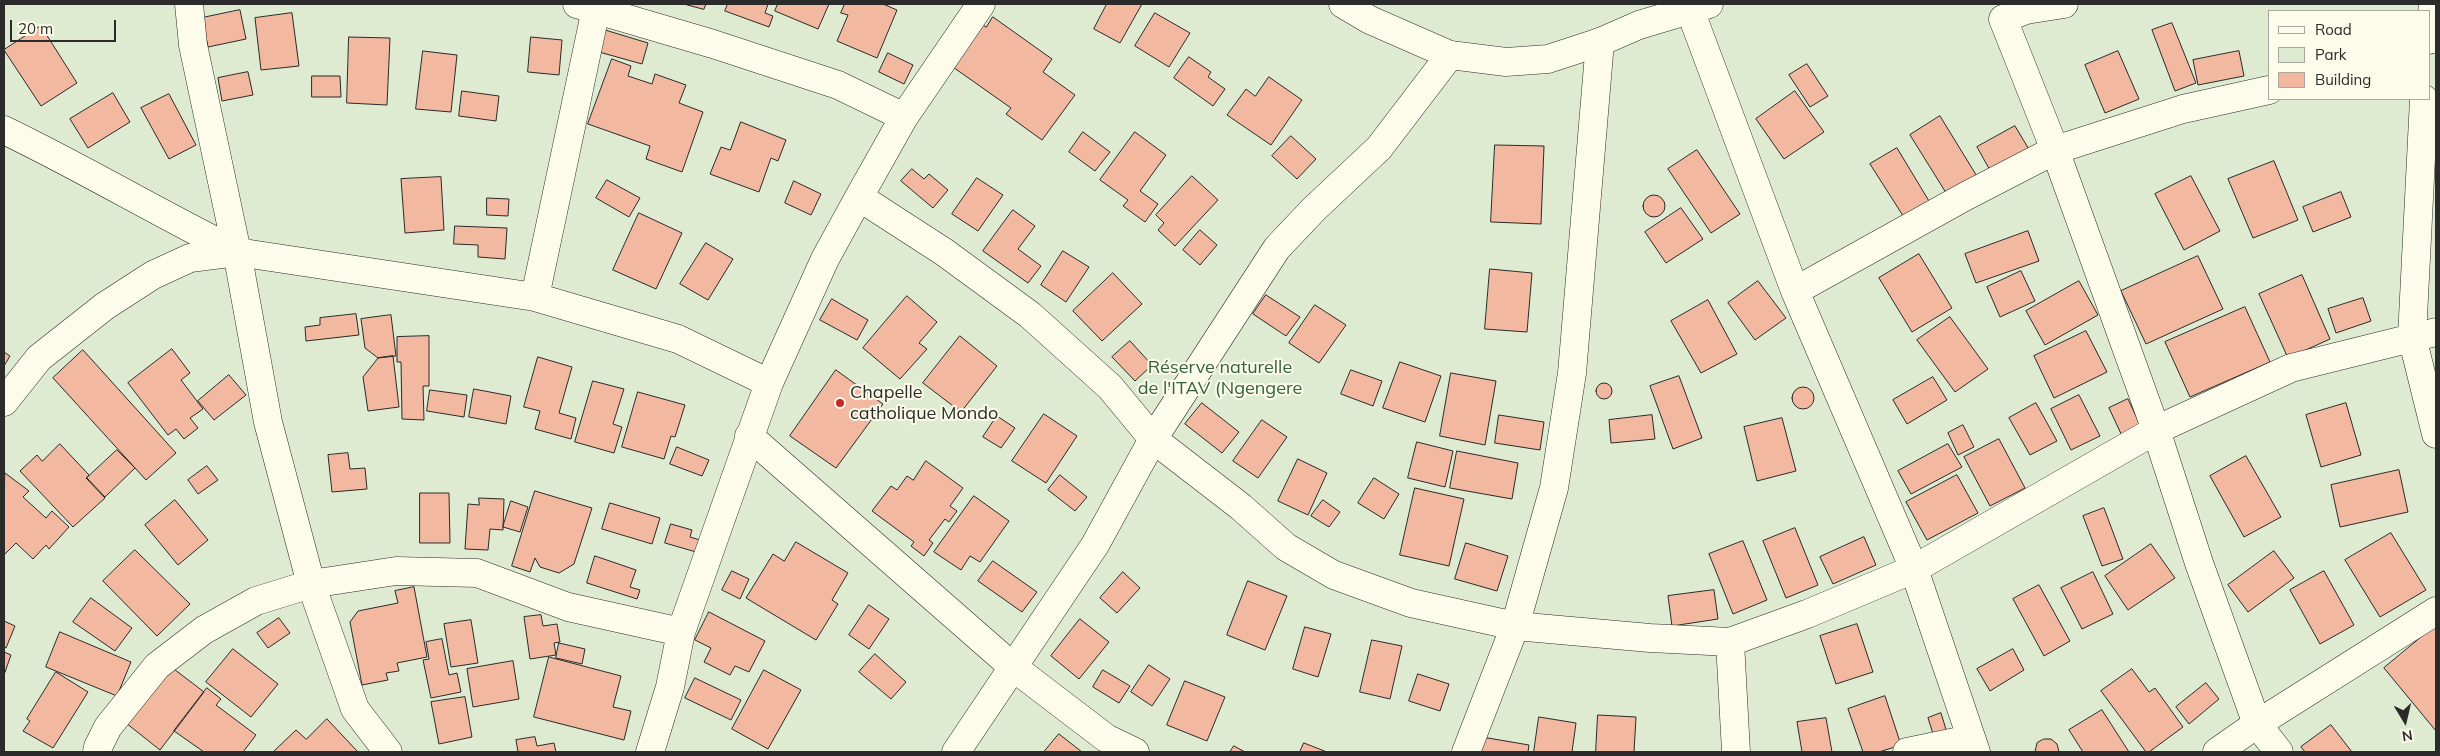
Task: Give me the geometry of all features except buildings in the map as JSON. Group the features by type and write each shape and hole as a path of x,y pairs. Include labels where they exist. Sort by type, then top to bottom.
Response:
{"main road":[{"path":"189,4 193,45 236,252 268,422 311,584 355,709 388,752"},
{"path":"650,752 670,687 681,632 769,383 825,259 904,117 981,4"},
{"path":"1343,4 1370,20 1450,56 1506,62 1548,59 1600,42 1639,25 1699,7 1795,291 1914,569 1973,746 1907,752"},
{"path":"2064,4 2026,10 2003,19 2055,150 2156,430 2199,563 2257,724 2279,752"},
{"path":"2430,31 2433,4"},
{"path":"535,297 590,5 838,86 904,117"},
{"path":"1466,752 1515,626 1554,488 1572,373 1600,42"},
{"path":"956,752 1095,545 1154,439 1277,248 1314,208 1380,148 1450,56"},
{"path":"1795,291 1966,196 2055,150 2183,109 2268,90"},
{"path":"2424,100 2424,334 2436,434"},
{"path":"4,130 59,156 166,217 236,252"},
{"path":"859,198 944,252 1030,314 1110,387 1154,439 1241,507 1286,547 1334,575 1411,603 1515,626 1650,638 1730,642 1807,614 1914,569 2156,430 2291,368 2424,334"},
{"path":"4,402 39,358 105,306 153,275 190,258 236,252 535,297 678,339 769,383"},
{"path":"749,436 1012,667 1106,738 1135,752"},
{"path":"97,752 108,727 158,666 204,630 256,601 311,584 396,571 478,572 568,607 681,632"},
{"path":"2217,752 2257,724 2436,611"},
{"path":"1730,642 1736,752"}],"green space":[{"name":"Réserve naturelle de l'ITAV (Ngengere","path":"4,4 2436,4 2436,752 4,752"}],"place":[{"name":"Chapelle catholique Mondo","path":"840,403"}]}
